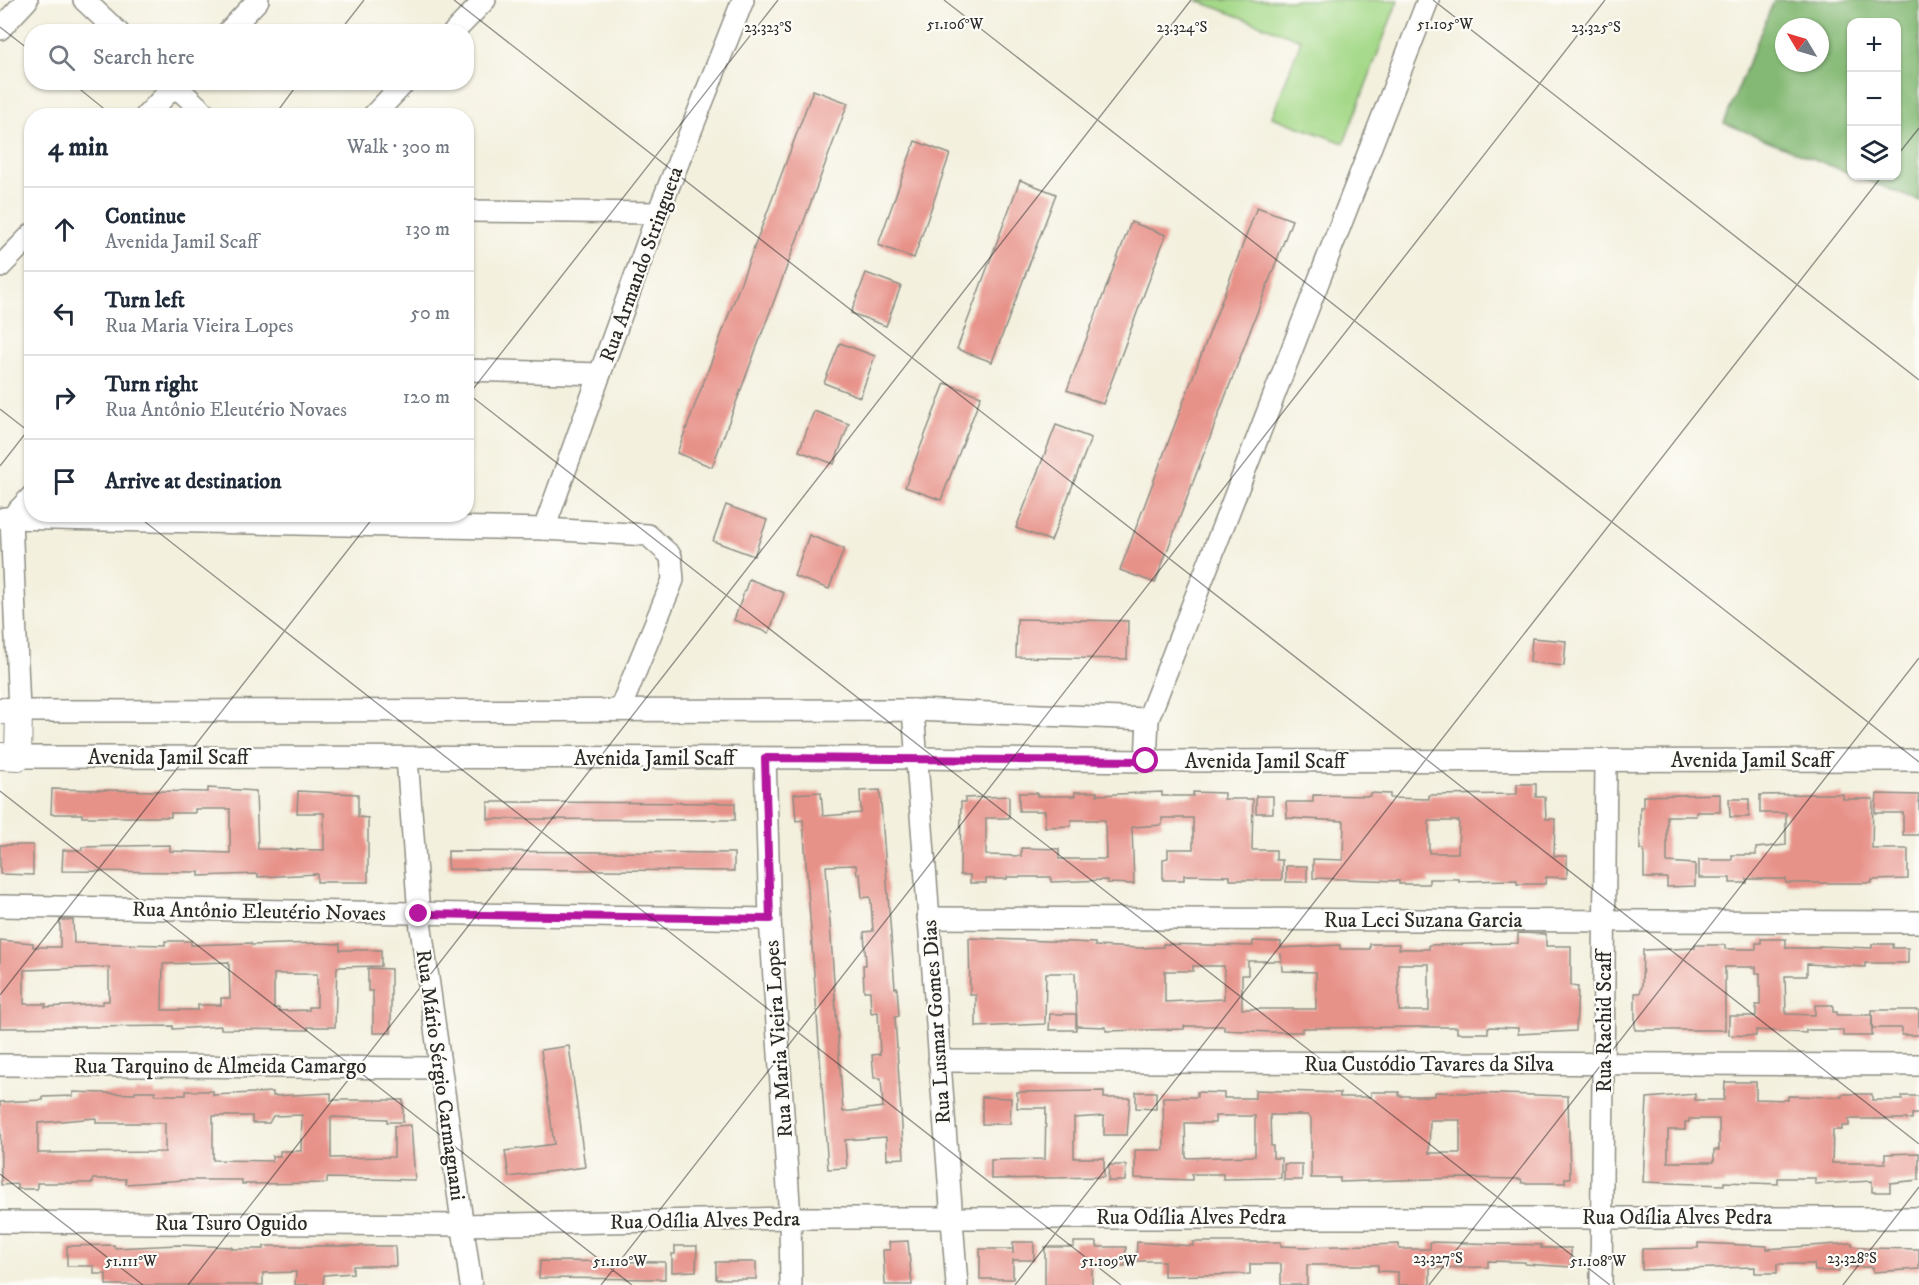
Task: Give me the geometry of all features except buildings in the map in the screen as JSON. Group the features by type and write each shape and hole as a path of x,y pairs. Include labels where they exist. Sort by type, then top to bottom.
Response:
{"street":[{"path":"0,29 27,0"},
{"path":"84,0 110,24"},
{"path":"236,24 258,0"},
{"path":"462,24 485,0"},
{"name":"Rua Armando Stringueta","path":"544,529 658,213 743,0"},
{"path":"1146,761 1148,718 1428,0"},
{"path":"153,108 170,90"},
{"path":"181,90 200,108"},
{"path":"381,108 397,90"},
{"path":"474,211 658,213"},
{"path":"0,267 24,242"},
{"path":"474,370 600,375"},
{"path":"5,518 24,503"},
{"path":"5,518 24,518"},
{"path":"5,518 9,756"},
{"path":"201,522 544,529 648,535 671,556 673,580 620,709"},
{"path":"9,711 913,710 1148,718"},
{"name":"Rua Lusmar Gomes Dias","path":"913,710 957,1285"},
{"name":"Avenida Jamil Scaff","path":"9,756 915,758 1146,761 1919,760"},
{"name":"Rua Mário Sérgio Carmagnani","path":"407,758 419,914 471,1285"},
{"name":"Rua Maria Vieira Lopes","path":"765,758 770,919 790,1218 791,1285"},
{"name":"Rua Rachid Scaff","path":"1601,1285 1606,760"},
{"name":"Rua Antônio Eleutério Novaes","path":"0,906 770,919"},
{"name":"Rua Leci Suzana Garcia","path":"928,918 1919,922"},
{"name":"Rua Custódio Tavares da Silva","path":"939,1061 1919,1065"},
{"name":"Rua Tarquino de Almeida Camargo","path":"0,1065 440,1068"},
{"name":"Rua Odília Alves Pedra","path":"462,1225 951,1217 1919,1218"},
{"name":"Rua Tsuro Oguido","path":"0,1222 462,1225"}],"green space":[{"path":"1196,0 1398,0 1344,143 1272,117 1301,40"},
{"path":"1774,0 1919,0 1919,201 1865,180 1901,180 1901,18 1847,18 1847,172 1724,123"}],"route":[{"path":"419,914 770,919 765,758 1146,761"}]}
